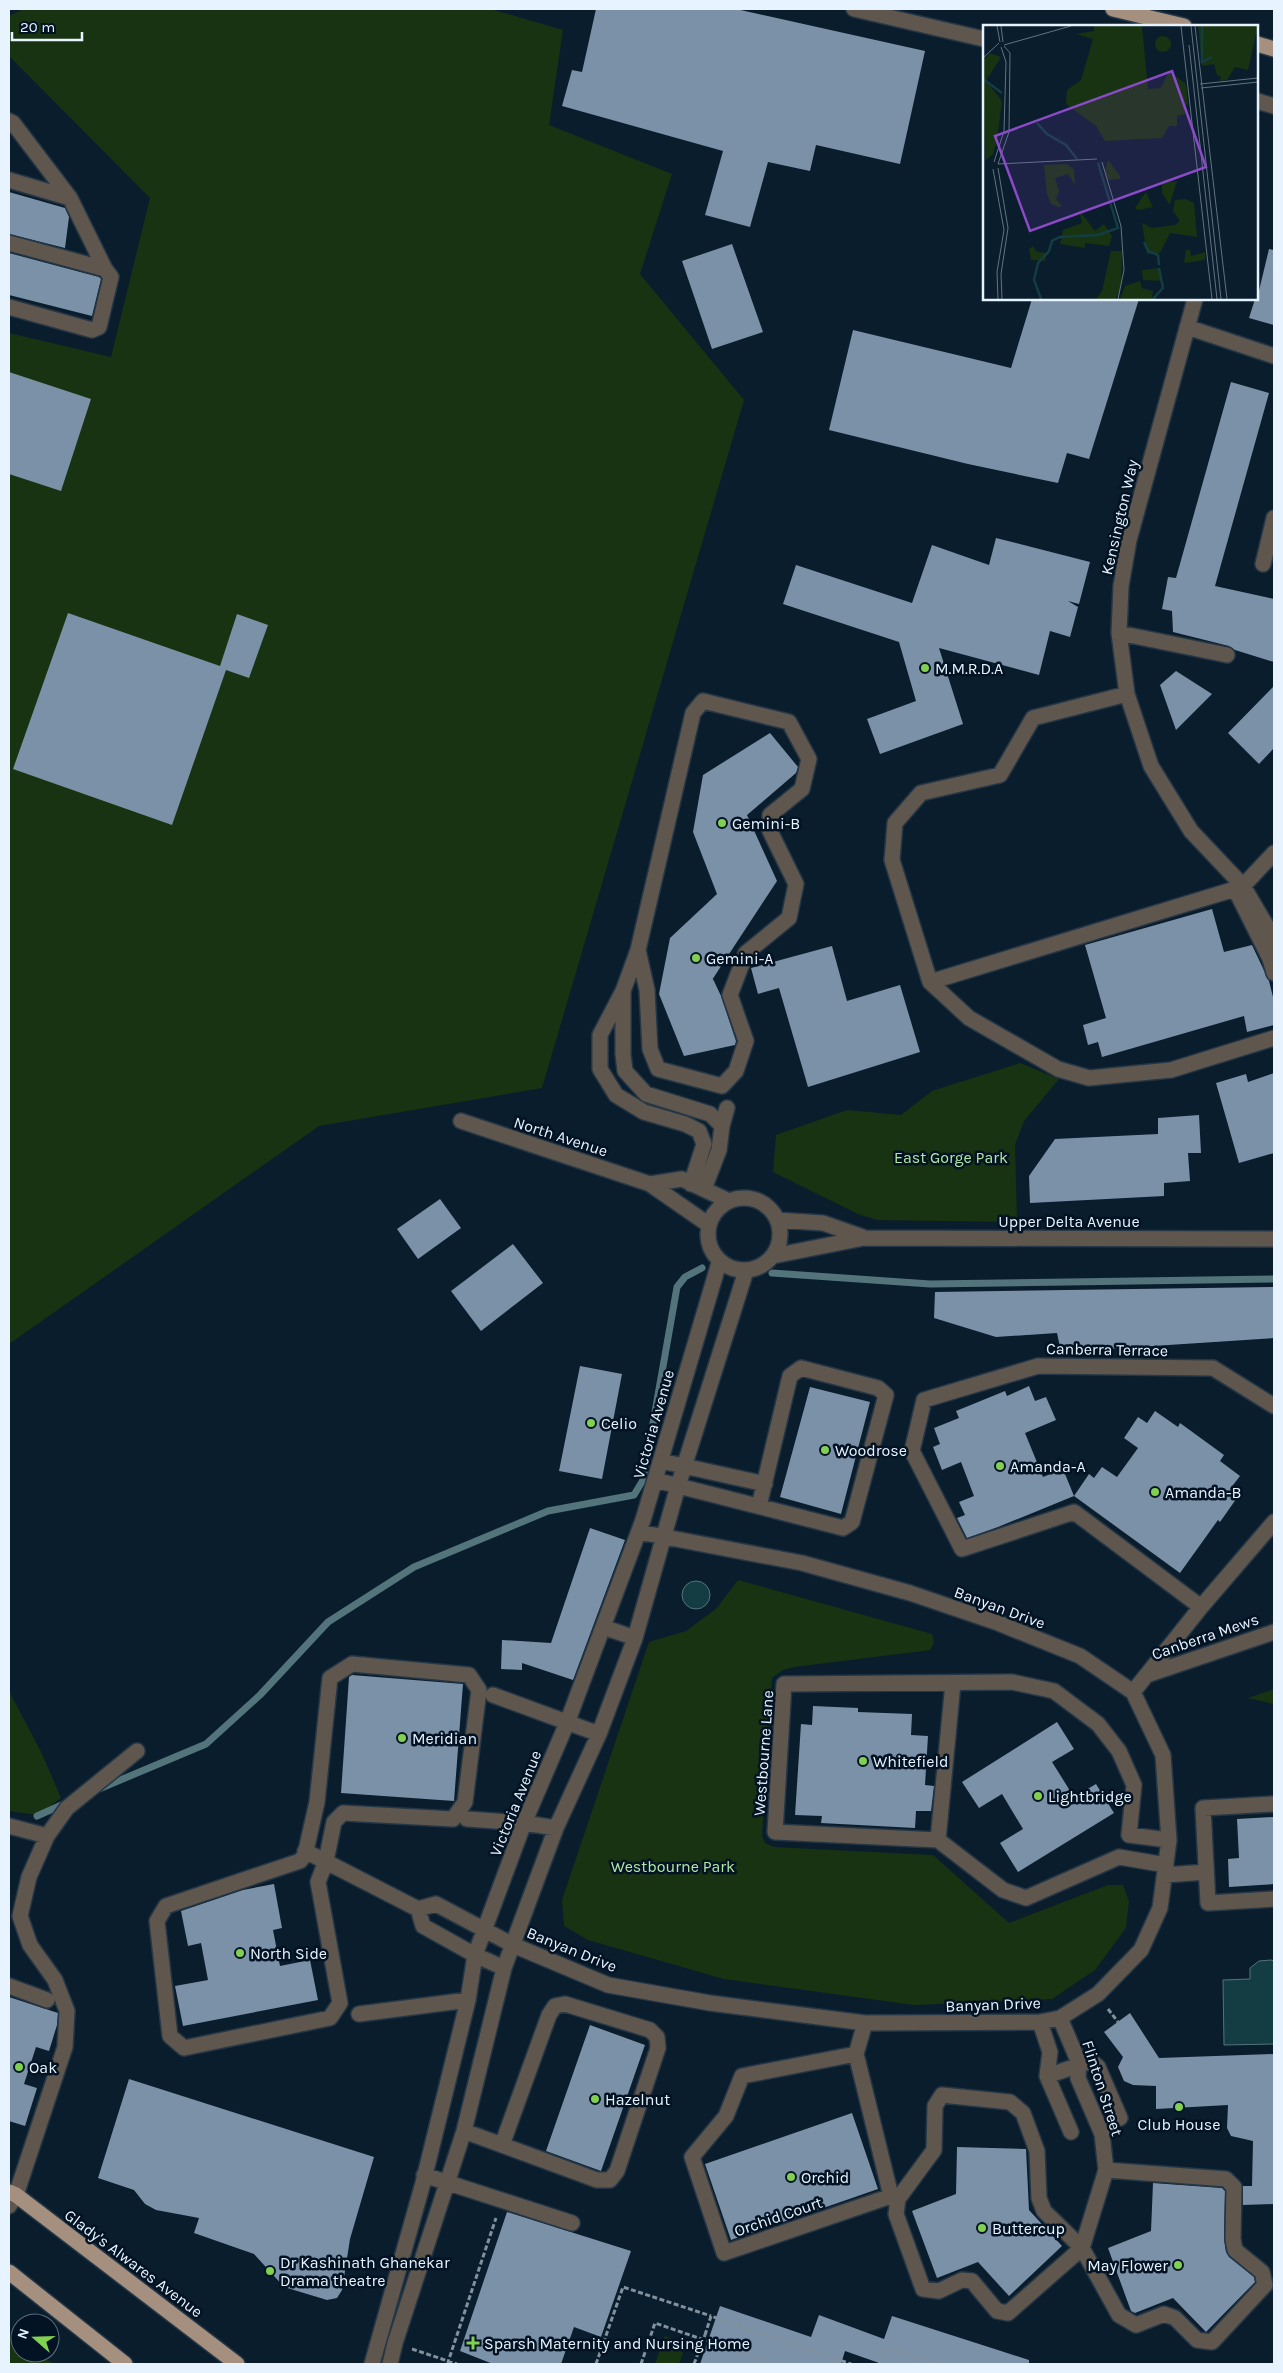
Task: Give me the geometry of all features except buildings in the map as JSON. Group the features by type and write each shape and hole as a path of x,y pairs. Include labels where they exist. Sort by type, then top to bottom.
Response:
{"main road":[{"path":"1113,9 1180,25"},
{"path":"1258,44 1274,48"},
{"name":"Glady's Alwares Avenue","path":"11,2198 237,2364"},
{"path":"9,2272 125,2364"}],"street":[{"path":"854,9 983,39"},
{"path":"1258,102 1274,106"},
{"path":"9,121 13,123 70,198 110,277 99,327 92,330 9,307"},
{"path":"9,180 70,198"},
{"path":"9,243 105,269"},
{"name":"Kensington Way","path":"1195,300 1129,540 1121,586 1119,633 1127,694 1151,766 1191,831 1243,886 1266,925 1274,945"},
{"path":"1187,327 1274,356"},
{"path":"1263,564 1274,518"},
{"path":"1119,633 1227,655"},
{"path":"1127,694 1033,718 1000,775 921,793 895,823 892,860 930,982 969,1018 1058,1069 1088,1078 1171,1070 1274,1038"},
{"path":"638,950 647,990 650,1049 658,1069 722,1086 736,1071 746,1041 730,995 746,953 789,918 796,884 770,831 770,814 802,789 809,759 789,722 703,701 693,713 638,950 623,991 600,1035 600,1069 616,1095 644,1112 699,1131 704,1144 698,1186"},
{"path":"1243,886 1274,853"},
{"path":"930,982 1235,889 1270,959 1274,973"},
{"path":"623,991 623,1054 625,1071 646,1094 710,1114 722,1126"},
{"path":"698,1186 719,1150 722,1126 727,1108"},
{"path":"691,1127 696,1110"},
{"name":"North Avenue","path":"461,1121 650,1184"},
{"path":"650,1184 682,1179 729,1201"},
{"path":"650,1184 709,1225"},
{"path":"738,1198 757,1200 773,1212 777,1220 780,1239 772,1256 765,1264 746,1271 736,1270 719,1263 708,1243 709,1225 714,1213 729,1201 738,1198"},
{"name":"Upper Delta Avenue","path":"777,1220 823,1223 864,1238"},
{"name":"Upper Delta Avenue","path":"772,1256 864,1238 1274,1239"},
{"name":"Victoria Avenue","path":"373,2360 424,2176 468,2000 475,1955 524,1823 567,1723 639,1532 719,1263"},
{"path":"373,2360 391,2363 464,2131 504,1968 556,1828 599,1734 635,1638 678,1486 746,1271"},
{"name":"Canberra Terrace","path":"1201,1607 1074,1512 962,1549 912,1451 924,1400 1038,1366 1214,1368 1274,1406"},
{"path":"655,1480 843,1528 852,1522 886,1395 878,1388 801,1368 790,1376 760,1506"},
{"path":"685,1378 710,1386"},
{"path":"661,1461 765,1484"},
{"path":"1133,1692 1201,1607 1274,1522"},
{"name":"Banyan Drive","path":"418,1909 436,1904 512,1945 608,1985 710,2003 865,2023 1040,2022 1060,2018 1098,1994 1141,1950 1160,1908 1169,1840 1163,1755 1133,1692 1080,1656 998,1623 927,1599 802,1563 639,1532"},
{"path":"603,1627 635,1638"},
{"name":"Canberra Mews","path":"1147,1674 1274,1632"},
{"path":"352,1664 469,1675 479,1690 465,1802 453,1819 343,1813 334,1822 326,1861 318,1882 340,2003 330,2018 184,2048 170,2036 157,1921 166,1906 300,1861 305,1851 317,1802 330,1678 352,1664"},
{"name":"Westbourne Lane","path":"938,1840 775,1832 784,1684 1012,1682 1054,1691 1098,1724 1119,1751 1134,1785 1129,1835 1169,1840"},
{"path":"953,1683 938,1840 1003,1890 1026,1898 1119,1857 1165,1870 1206,1872"},
{"path":"493,1695 599,1734"},
{"path":"11,2198 65,2047 67,2011 55,1980 30,1945 20,1916 29,1876 46,1836 67,1808 138,1751"},
{"path":"1274,1804 1203,1808 1208,1903 1274,1899"},
{"path":"467,1819 524,1823 556,1828"},
{"path":"9,1826 46,1836"},
{"path":"305,1851 418,1909 423,1926 475,1955 504,1968"},
{"path":"9,1986 47,2000"},
{"path":"359,2014 468,2000"},
{"path":"464,2131 502,2145 598,2180 610,2180 617,2172 658,2048 657,2037 650,2030 565,2004 555,2006 549,2015 502,2145"},
{"name":"Flinton Street","path":"1060,2018 1079,2063 1078,2078 1102,2134 1106,2170 1082,2248"},
{"path":"1040,2022 1050,2052 1048,2076 1071,2132"},
{"path":"856,2054 865,2023"},
{"name":"Orchid Court","path":"856,2054 891,2196 724,2254 692,2157 726,2116 742,2076 856,2054"},
{"path":"1048,2076 1079,2063 1091,2061 1098,2068 1120,2118"},
{"path":"1082,2248 1008,2313 997,2311 972,2281 962,2280 939,2292 923,2289 896,2214 898,2199 934,2150 935,2106 942,2095 1010,2102 1023,2113 1037,2151 1039,2198 1044,2211 1082,2248 1119,2315 1136,2325 1164,2314 1175,2318 1197,2340 1212,2342 1265,2285 1262,2272 1235,2250 1233,2239 1234,2187 1226,2179 1106,2170"},
{"path":"424,2176 572,2223"}],"path":[{"path":"449,2363 497,2217"},
{"path":"596,2364 623,2287 850,2364"},
{"path":"694,2364 711,2316"},
{"path":"641,2364 655,2324 774,2364"},
{"path":"879,2364 885,2347 935,2364"},
{"path":"431,2356 457,2364"}],"green space":[{"path":"23,9 491,9 563,30 549,125 672,174 640,274 744,400 542,1088 319,1126 9,1344 9,333 111,357 150,198 9,56 9,16"},
{"name":"East Gorge Park","path":"1020,1063 1059,1079 1024,1121 1015,1145 1017,1222 877,1220 858,1214 773,1172 776,1135 847,1110 901,1115 932,1091"},
{"name":"Westbourne Park","path":"738,1580 932,1634 934,1641 930,1650 794,1667 783,1670 772,1678 762,1836 765,1843 774,1847 933,1855 1009,1923 1108,1885 1123,1885 1129,1901 1126,1928 1095,1970 1052,1999 914,2005 724,1979 588,1940 564,1926 562,1900 649,1642 686,1631 716,1609"},
{"path":"1274,1689 1274,1704 1248,1698"},
{"path":"9,1691 42,1754 61,1798 38,1815 9,1811"},
{"path":"665,2336 686,2344 679,2364 655,2364"},
{"path":"9,2337 10,2363 54,2364 9,2364"}],"shaded area":[{"path":"696,1581 706,1585 710,1595 706,1605 696,1609 686,1605 682,1595 686,1585"},
{"path":"1259,1961 1274,1961 1274,2044 1224,2045 1223,1980 1250,1979 1250,1968"}],"waterway":[{"path":"99,1789 206,1744 260,1695 328,1622 414,1567 548,1511 634,1495 643,1480 677,1287 685,1277 702,1268"},
{"path":"772,1273 930,1284 1274,1279"},
{"path":"37,1816 66,1803"}],"place":[{"name":"M.M.R.D.A","path":"925,668"},
{"name":"Gemini-B","path":"722,823"},
{"name":"Gemini-A","path":"696,958"},
{"name":"Celio","path":"591,1423"},
{"name":"Woodrose","path":"825,1450"},
{"name":"Amanda-A","path":"1000,1466"},
{"name":"Amanda-B","path":"1155,1492"},
{"name":"Meridian","path":"402,1738"},
{"name":"Whitefield","path":"863,1761"},
{"name":"Lightbridge","path":"1038,1796"},
{"name":"North Side","path":"240,1953"},
{"name":"Oak","path":"19,2067"},
{"name":"Hazelnut","path":"595,2099"},
{"name":"Club House","path":"1179,2107"},
{"name":"Orchid","path":"791,2177"},
{"name":"Buttercup","path":"982,2228"},
{"name":"May Flower","path":"1178,2265"},
{"name":"Dr Kashinath Ghanekar Drama theatre","path":"270,2271"},
{"name":"Sparsh Maternity and Nursing Home","path":"473,2343"}]}
